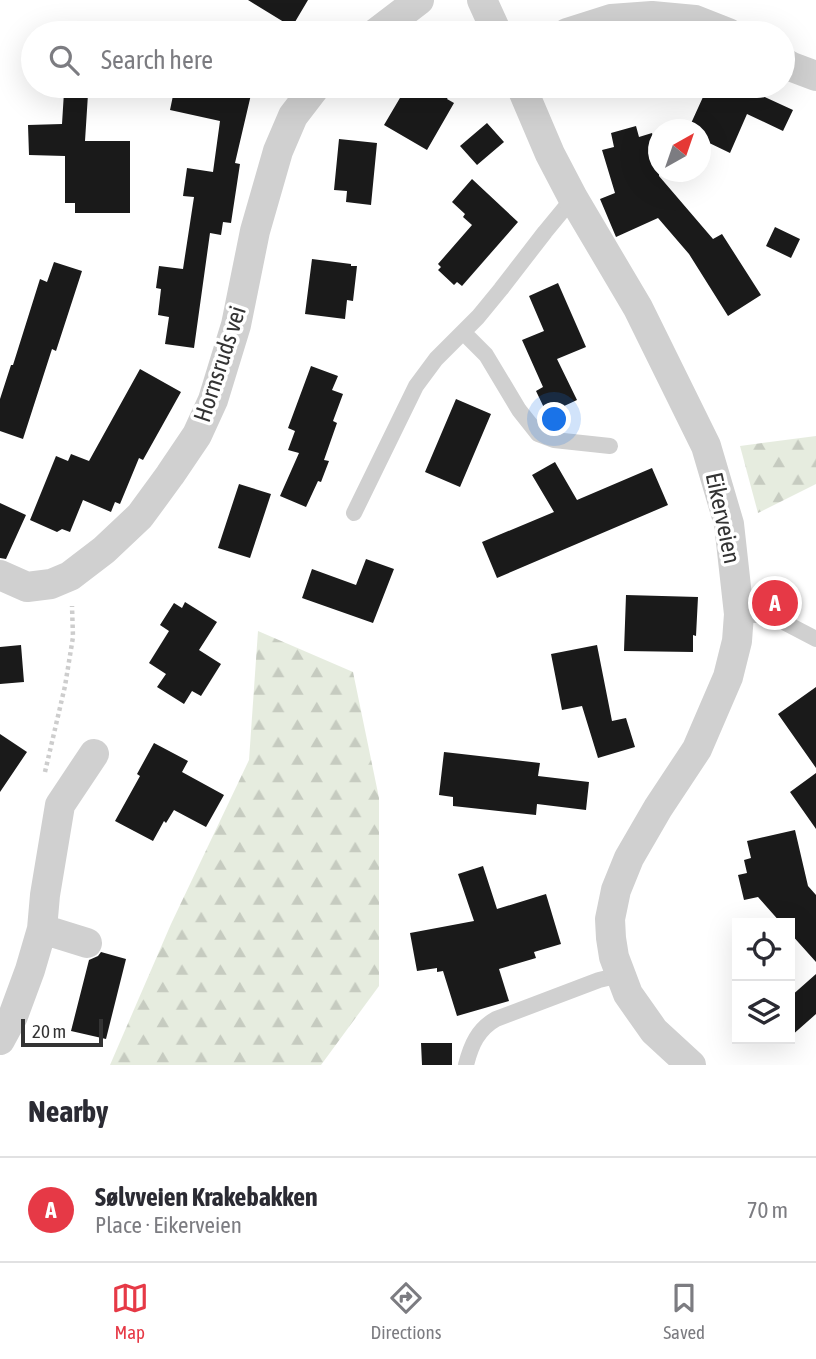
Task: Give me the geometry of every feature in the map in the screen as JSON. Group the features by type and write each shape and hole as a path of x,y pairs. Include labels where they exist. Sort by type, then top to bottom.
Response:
{"street":[{"path":"392,21 419,0"},
{"path":"482,0 492,21"},
{"path":"605,21 652,16 698,21"},
{"path":"795,68 816,76"},
{"name":"Hornsruds vei","path":"0,575 27,587 51,584 70,576 104,550 140,516 197,435 213,400 236,325 254,232 278,151 293,116 307,98"},
{"name":"Eikerveien","path":"526,98 573,198 638,308 706,446 729,524 739,614 737,641 728,677 697,749 640,837 622,873 610,919 614,957 628,994 654,1031 691,1065"},
{"path":"0,1040 13,1016 42,929 60,805 94,754"},
{"path":"42,929 87,943"}],"lane":[{"path":"354,513 416,386 436,359 478,317 573,198"},
{"path":"463,332 486,355 519,410 538,434 554,440 610,446"},
{"path":"739,614 772,617 816,639"},
{"path":"466,1065 475,1039 488,1023 620,975"}],"path":[{"path":"44,779 73,637 70,576"}],"green space":[{"path":"816,436 816,484 758,513 740,446"},
{"path":"258,631 353,672 379,798 379,986 321,1065 110,1065 171,924 249,760"}],"building":[{"path":"248,0 308,0 296,21 282,21"},
{"path":"64,98 88,98 85,141 130,141 130,213 75,213 75,203 65,203 65,156 29,155 28,125 62,124"},
{"path":"172,98 250,98 235,163 240,164 231,223 223,222 221,235 210,233 194,348 165,344 169,317 158,315 161,289 156,288 159,266 183,269 194,197 183,196 187,168 213,172 220,121 170,110"},
{"path":"400,98 448,98 454,103 427,150 384,125"},
{"path":"703,98 767,98 793,110 783,131 747,114 730,153 711,144 711,119 693,119"},
{"path":"487,123 504,142 477,165 460,146"},
{"path":"636,126 639,137 648,134 648,182 664,182 713,239 722,234 761,295 728,316 689,254 658,218 616,237 600,199 615,193 602,150 614,147 611,133"},
{"path":"339,139 377,143 371,205 346,202 347,191 334,190"},
{"path":"472,179 518,222 462,286 457,282 454,285 438,270 441,267 438,264 472,225 452,202"},
{"path":"775,227 800,239 791,258 766,246"},
{"path":"312,259 357,266 353,301 347,300 345,319 305,314"},
{"path":"54,262 82,271 56,351 52,349 23,439 0,431 0,399 40,279 47,282"},
{"path":"558,283 586,347 557,359 577,400 547,414 536,391 543,387 522,340 544,331 529,296"},
{"path":"311,366 338,376 332,390 343,394 333,421 337,423 324,460 329,461 321,482 318,481 306,507 280,496 299,453 288,450 295,431 288,428"},
{"path":"140,369 181,392 143,460 139,458 120,504 115,502 111,512 83,500 70,532 62,529 57,532 30,520 56,456 68,461 71,454 89,461"},
{"path":"456,399 491,414 460,487 425,472"},
{"path":"555,462 577,500 652,468 668,505 497,578 482,542 554,512 532,475"},
{"path":"239,484 271,494 250,558 218,548"},
{"path":"0,503 26,515 6,559 0,558"},
{"path":"366,559 394,569 373,623 302,598 312,569 356,585"},
{"path":"626,595 698,597 693,652 624,651"},
{"path":"185,602 217,622 199,650 221,664 201,696 192,691 184,704 157,687 166,674 149,663 169,631 160,625 174,603 182,608"},
{"path":"21,645 24,682 0,684 0,647"},
{"path":"597,645 612,721 626,718 635,747 598,758 582,706 562,710 551,654"},
{"path":"816,687 816,768 778,714"},
{"path":"0,734 27,752 0,792"},
{"path":"154,743 188,761 182,772 224,795 206,827 174,810 166,823 164,821 153,841 115,821 140,776 137,774"},
{"path":"444,752 540,763 538,776 589,782 586,810 537,804 536,815 453,806 453,797 439,795"},
{"path":"816,773 816,829 790,792"},
{"path":"795,830 808,886 816,895 816,962 795,939 795,918 777,918 758,897 744,900 738,875 747,873 744,860 751,858 747,841"},
{"path":"483,866 497,909 546,894 561,944 534,952 536,958 499,969 509,1001 457,1016 443,971 437,972 437,968 417,971 410,933 474,921 458,874"},
{"path":"101,952 126,959 106,1039 71,1031 89,960"},
{"path":"816,974 816,1014 795,1033 795,993"},
{"path":"421,1043 452,1043 452,1065 422,1065"}],"place":[{"name":"Sølvveien Krakebakken","path":"775,603"}]}
